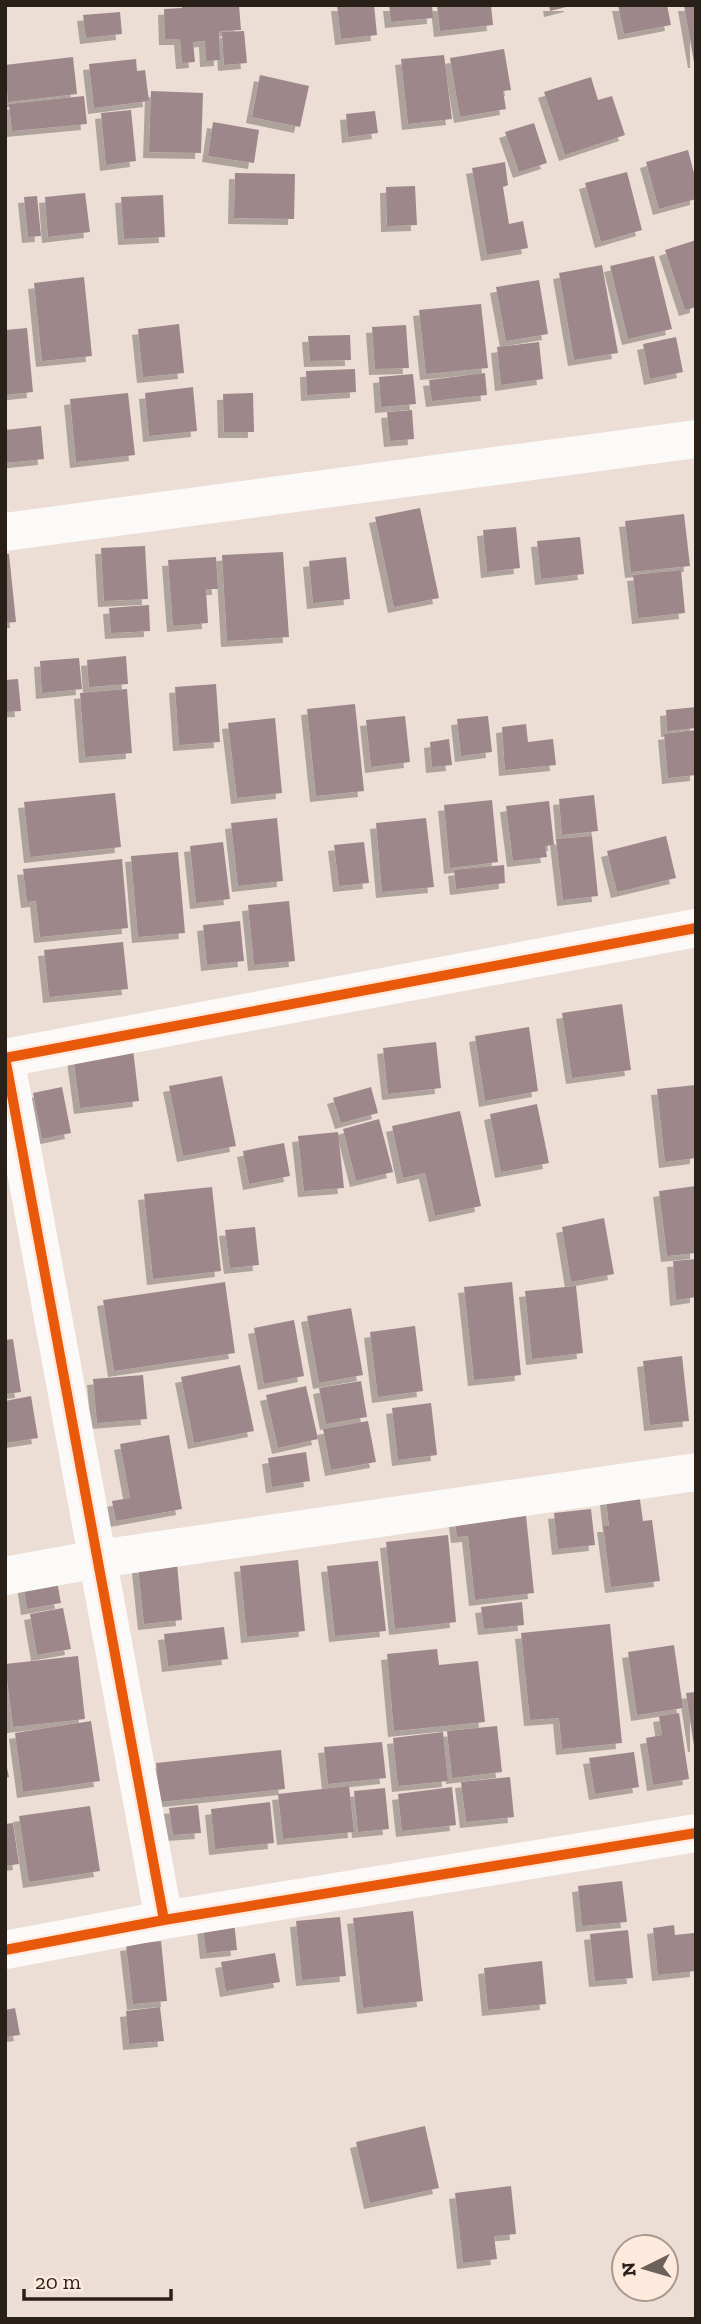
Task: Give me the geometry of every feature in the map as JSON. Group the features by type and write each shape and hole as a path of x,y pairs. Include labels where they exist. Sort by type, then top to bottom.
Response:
{"street":[{"path":"5,532 696,439"},
{"path":"164,1920 5,1058 696,928"},
{"path":"5,1576 98,1559 696,1472"},
{"path":"5,1950 164,1920 696,1833"}],"building":[{"path":"182,5 239,5 241,30 219,31 220,60 206,61 205,41 193,42 195,62 182,63 180,39 165,39 164,9 182,8"},
{"path":"337,5 374,5 377,35 341,39"},
{"path":"389,5 432,5 433,18 391,22"},
{"path":"437,5 491,5 493,25 440,31"},
{"path":"549,5 570,5 570,6 550,11"},
{"path":"618,5 667,5 671,25 624,34"},
{"path":"684,5 696,5 696,62 694,62"},
{"path":"120,12 122,34 86,38 83,15"},
{"path":"244,31 247,63 224,65 222,32"},
{"path":"504,49 511,90 503,91 506,109 460,117 450,58"},
{"path":"444,55 452,119 408,124 401,59"},
{"path":"73,57 77,94 8,102 5,65"},
{"path":"136,59 137,71 145,70 149,101 94,108 89,64"},
{"path":"260,75 309,86 300,127 252,117"},
{"path":"591,77 598,100 612,96 625,135 565,155 544,92"},
{"path":"151,91 203,93 201,153 149,152"},
{"path":"84,96 87,124 12,131 9,104"},
{"path":"131,110 136,161 106,165 101,113"},
{"path":"375,111 378,133 348,137 346,114"},
{"path":"213,122 259,130 254,163 208,156"},
{"path":"534,123 547,163 519,172 505,132"},
{"path":"688,150 696,181 696,199 659,209 646,162"},
{"path":"505,162 508,185 503,187 509,224 523,221 528,248 487,255 472,168"},
{"path":"627,172 642,230 601,242 585,183"},
{"path":"235,173 295,174 294,219 234,218"},
{"path":"415,186 417,225 387,226 386,187"},
{"path":"85,193 90,232 48,237 45,197"},
{"path":"163,195 165,237 124,239 121,197"},
{"path":"37,196 41,236 28,237 24,197"},
{"path":"696,240 696,307 685,310 665,250"},
{"path":"654,256 672,329 628,339 610,266"},
{"path":"602,265 618,353 574,360 559,273"},
{"path":"84,277 92,356 42,361 34,283"},
{"path":"539,280 548,334 506,341 496,287"},
{"path":"481,304 488,368 426,374 419,310"},
{"path":"179,324 184,373 143,377 138,329"},
{"path":"406,325 409,368 375,369 372,327"},
{"path":"27,328 33,392 5,395 5,330"},
{"path":"350,335 351,360 310,361 308,336"},
{"path":"676,337 683,372 650,379 643,344"},
{"path":"539,342 543,379 501,385 497,347"},
{"path":"355,369 356,392 307,395 306,371"},
{"path":"485,373 487,395 432,401 429,380"},
{"path":"413,374 416,404 381,407 379,377"},
{"path":"193,387 197,431 149,436 145,393"},
{"path":"128,393 135,455 76,462 70,399"},
{"path":"253,393 254,432 224,432 223,394"},
{"path":"412,410 414,439 390,441 387,412"},
{"path":"41,426 44,459 5,463 5,430"},
{"path":"420,508 439,598 394,607 375,517"},
{"path":"684,514 690,566 631,572 625,521"},
{"path":"516,527 520,568 487,572 483,530"},
{"path":"580,537 584,574 541,579 537,541"},
{"path":"145,546 148,599 104,601 101,548"},
{"path":"283,552 289,637 227,641 222,555"},
{"path":"5,554 9,554 16,622 5,623"},
{"path":"216,557 218,589 206,589 208,623 173,626 168,560"},
{"path":"346,557 350,599 313,603 309,561"},
{"path":"681,570 685,613 638,618 633,575"},
{"path":"149,605 150,631 111,633 109,608"},
{"path":"126,656 128,684 89,687 87,660"},
{"path":"79,658 82,689 42,693 40,661"},
{"path":"18,679 21,711 5,712 5,680"},
{"path":"216,684 220,742 179,745 175,687"},
{"path":"127,689 132,753 85,757 80,693"},
{"path":"355,704 364,791 316,796 307,709"},
{"path":"696,707 696,728 667,731 666,710"},
{"path":"405,716 410,762 371,767 366,720"},
{"path":"488,716 492,752 461,756 457,719"},
{"path":"275,718 282,793 237,798 228,723"},
{"path":"526,724 528,742 553,739 556,765 505,770 502,727"},
{"path":"696,730 696,775 668,778 664,734"},
{"path":"449,739 452,765 432,767 430,742"},
{"path":"115,793 121,847 30,857 24,802"},
{"path":"594,795 598,831 562,835 559,799"},
{"path":"492,800 498,862 450,868 444,805"},
{"path":"549,801 554,845 545,846 547,857 513,861 506,806"},
{"path":"277,818 283,881 238,886 231,823"},
{"path":"426,818 434,887 382,892 376,823"},
{"path":"592,836 598,896 563,900 556,839"},
{"path":"666,836 676,878 617,892 607,851"},
{"path":"223,842 230,899 196,903 190,846"},
{"path":"364,842 369,883 339,886 334,845"},
{"path":"178,852 185,933 138,937 131,856"},
{"path":"122,859 128,928 40,937 36,901 27,902 23,869"},
{"path":"504,865 505,883 456,889 454,870"},
{"path":"289,901 295,961 254,965 248,905"},
{"path":"240,921 244,961 207,965 203,925"},
{"path":"123,942 128,989 49,997 44,950"},
{"path":"622,1004 631,1070 572,1078 562,1013"},
{"path":"529,1027 538,1091 485,1101 475,1036"},
{"path":"436,1042 441,1088 388,1094 383,1048"},
{"path":"133,1049 139,1101 80,1108 73,1056"},
{"path":"222,1076 236,1146 183,1156 169,1086"},
{"path":"696,1085 696,1158 665,1162 657,1089"},
{"path":"62,1087 71,1133 42,1139 33,1093"},
{"path":"371,1087 378,1113 341,1123 333,1098"},
{"path":"537,1104 549,1163 501,1172 490,1114"},
{"path":"460,1111 481,1206 435,1216 425,1173 403,1178 392,1126"},
{"path":"379,1119 393,1172 356,1181 343,1129"},
{"path":"338,1132 344,1188 304,1191 298,1136"},
{"path":"284,1143 290,1176 249,1184 243,1151"},
{"path":"696,1186 696,1253 667,1256 659,1191"},
{"path":"212,1187 221,1271 153,1279 144,1194"},
{"path":"604,1218 614,1274 571,1282 562,1227"},
{"path":"255,1227 259,1265 230,1268 225,1230"},
{"path":"696,1259 696,1297 676,1300 673,1261"},
{"path":"225,1282 235,1353 114,1371 103,1300"},
{"path":"512,1282 521,1375 474,1380 464,1287"},
{"path":"576,1286 583,1353 532,1359 525,1291"},
{"path":"351,1308 363,1375 319,1383 307,1316"},
{"path":"294,1320 304,1376 264,1384 254,1328"},
{"path":"415,1326 423,1391 378,1397 370,1332"},
{"path":"13,1339 21,1392 5,1394 5,1340"},
{"path":"682,1356 689,1421 650,1425 643,1361"},
{"path":"240,1365 254,1431 194,1443 181,1377"},
{"path":"143,1375 147,1419 97,1423 93,1379"},
{"path":"361,1381 367,1417 326,1424 319,1388"},
{"path":"306,1386 318,1439 278,1448 266,1395"},
{"path":"31,1396 38,1438 5,1443 5,1401"},
{"path":"431,1403 437,1455 398,1460 392,1408"},
{"path":"368,1421 376,1462 331,1470 323,1429"},
{"path":"169,1435 182,1509 116,1521 112,1501 130,1498 120,1444"},
{"path":"306,1452 310,1481 272,1487 268,1458"},
{"path":"638,1486 643,1521 652,1520 660,1581 611,1587 603,1526 609,1526 605,1490"},
{"path":"525,1506 534,1593 475,1600 468,1536 457,1537 454,1513"},
{"path":"591,1509 595,1545 558,1549 554,1513"},
{"path":"448,1535 456,1622 395,1629 386,1542"},
{"path":"298,1560 305,1631 247,1637 240,1566"},
{"path":"378,1561 386,1631 335,1636 327,1566"},
{"path":"177,1563 182,1620 144,1624 138,1567"},
{"path":"56,1576 61,1603 27,1609 23,1582"},
{"path":"522,1602 524,1625 484,1629 481,1607"},
{"path":"63,1608 71,1649 37,1655 30,1614"},
{"path":"610,1624 622,1743 562,1749 559,1718 530,1720 521,1633"},
{"path":"224,1627 228,1659 168,1666 164,1634"},
{"path":"674,1645 683,1708 637,1715 628,1652"},
{"path":"437,1649 439,1665 478,1661 485,1722 394,1731 387,1654"},
{"path":"78,1656 85,1719 13,1727 5,1664"},
{"path":"696,1692 696,1746 694,1746 686,1693"},
{"path":"679,1713 689,1779 653,1785 646,1738 662,1735 659,1716"},
{"path":"91,1721 100,1781 23,1792 15,1733"},
{"path":"497,1726 502,1772 452,1778 447,1731"},
{"path":"443,1732 448,1781 398,1786 393,1738"},
{"path":"382,1742 386,1778 328,1784 324,1747"},
{"path":"281,1750 285,1789 160,1802 156,1763"},
{"path":"634,1752 639,1787 595,1794 589,1758"},
{"path":"5,1759 9,1777 5,1778"},
{"path":"510,1777 514,1817 466,1822 461,1782"},
{"path":"349,1786 354,1832 283,1839 278,1794"},
{"path":"452,1787 456,1825 402,1831 398,1794"},
{"path":"385,1788 389,1829 358,1832 354,1791"},
{"path":"270,1802 274,1843 215,1849 211,1809"},
{"path":"198,1805 201,1833 173,1835 169,1808"},
{"path":"90,1806 100,1871 29,1882 19,1816"},
{"path":"13,1823 19,1864 5,1866 5,1824"},
{"path":"622,1881 627,1922 582,1926 578,1886"},
{"path":"413,1911 423,2001 363,2008 353,1918"},
{"path":"340,1917 346,1976 302,1980 296,1921"},
{"path":"234,1921 237,1950 206,1953 203,1925"},
{"path":"674,1925 675,1935 694,1933 696,1971 658,1975 653,1928"},
{"path":"628,1930 633,1978 595,1981 590,1934"},
{"path":"161,1941 167,2001 133,2004 126,1945"},
{"path":"275,1953 280,1982 226,1991 221,1962"},
{"path":"542,1961 546,2004 488,2010 484,1968"},
{"path":"160,2007 164,2041 129,2044 126,2011"},
{"path":"15,2008 20,2035 5,2037 5,2010"},
{"path":"425,2126 439,2188 370,2203 356,2142"},
{"path":"511,2186 516,2234 494,2236 497,2259 463,2263 455,2193"}],"cycle path":[{"path":"5,1058 696,928"},
{"path":"5,1057 164,1920"},
{"path":"5,1950 164,1920 696,1833"}]}
